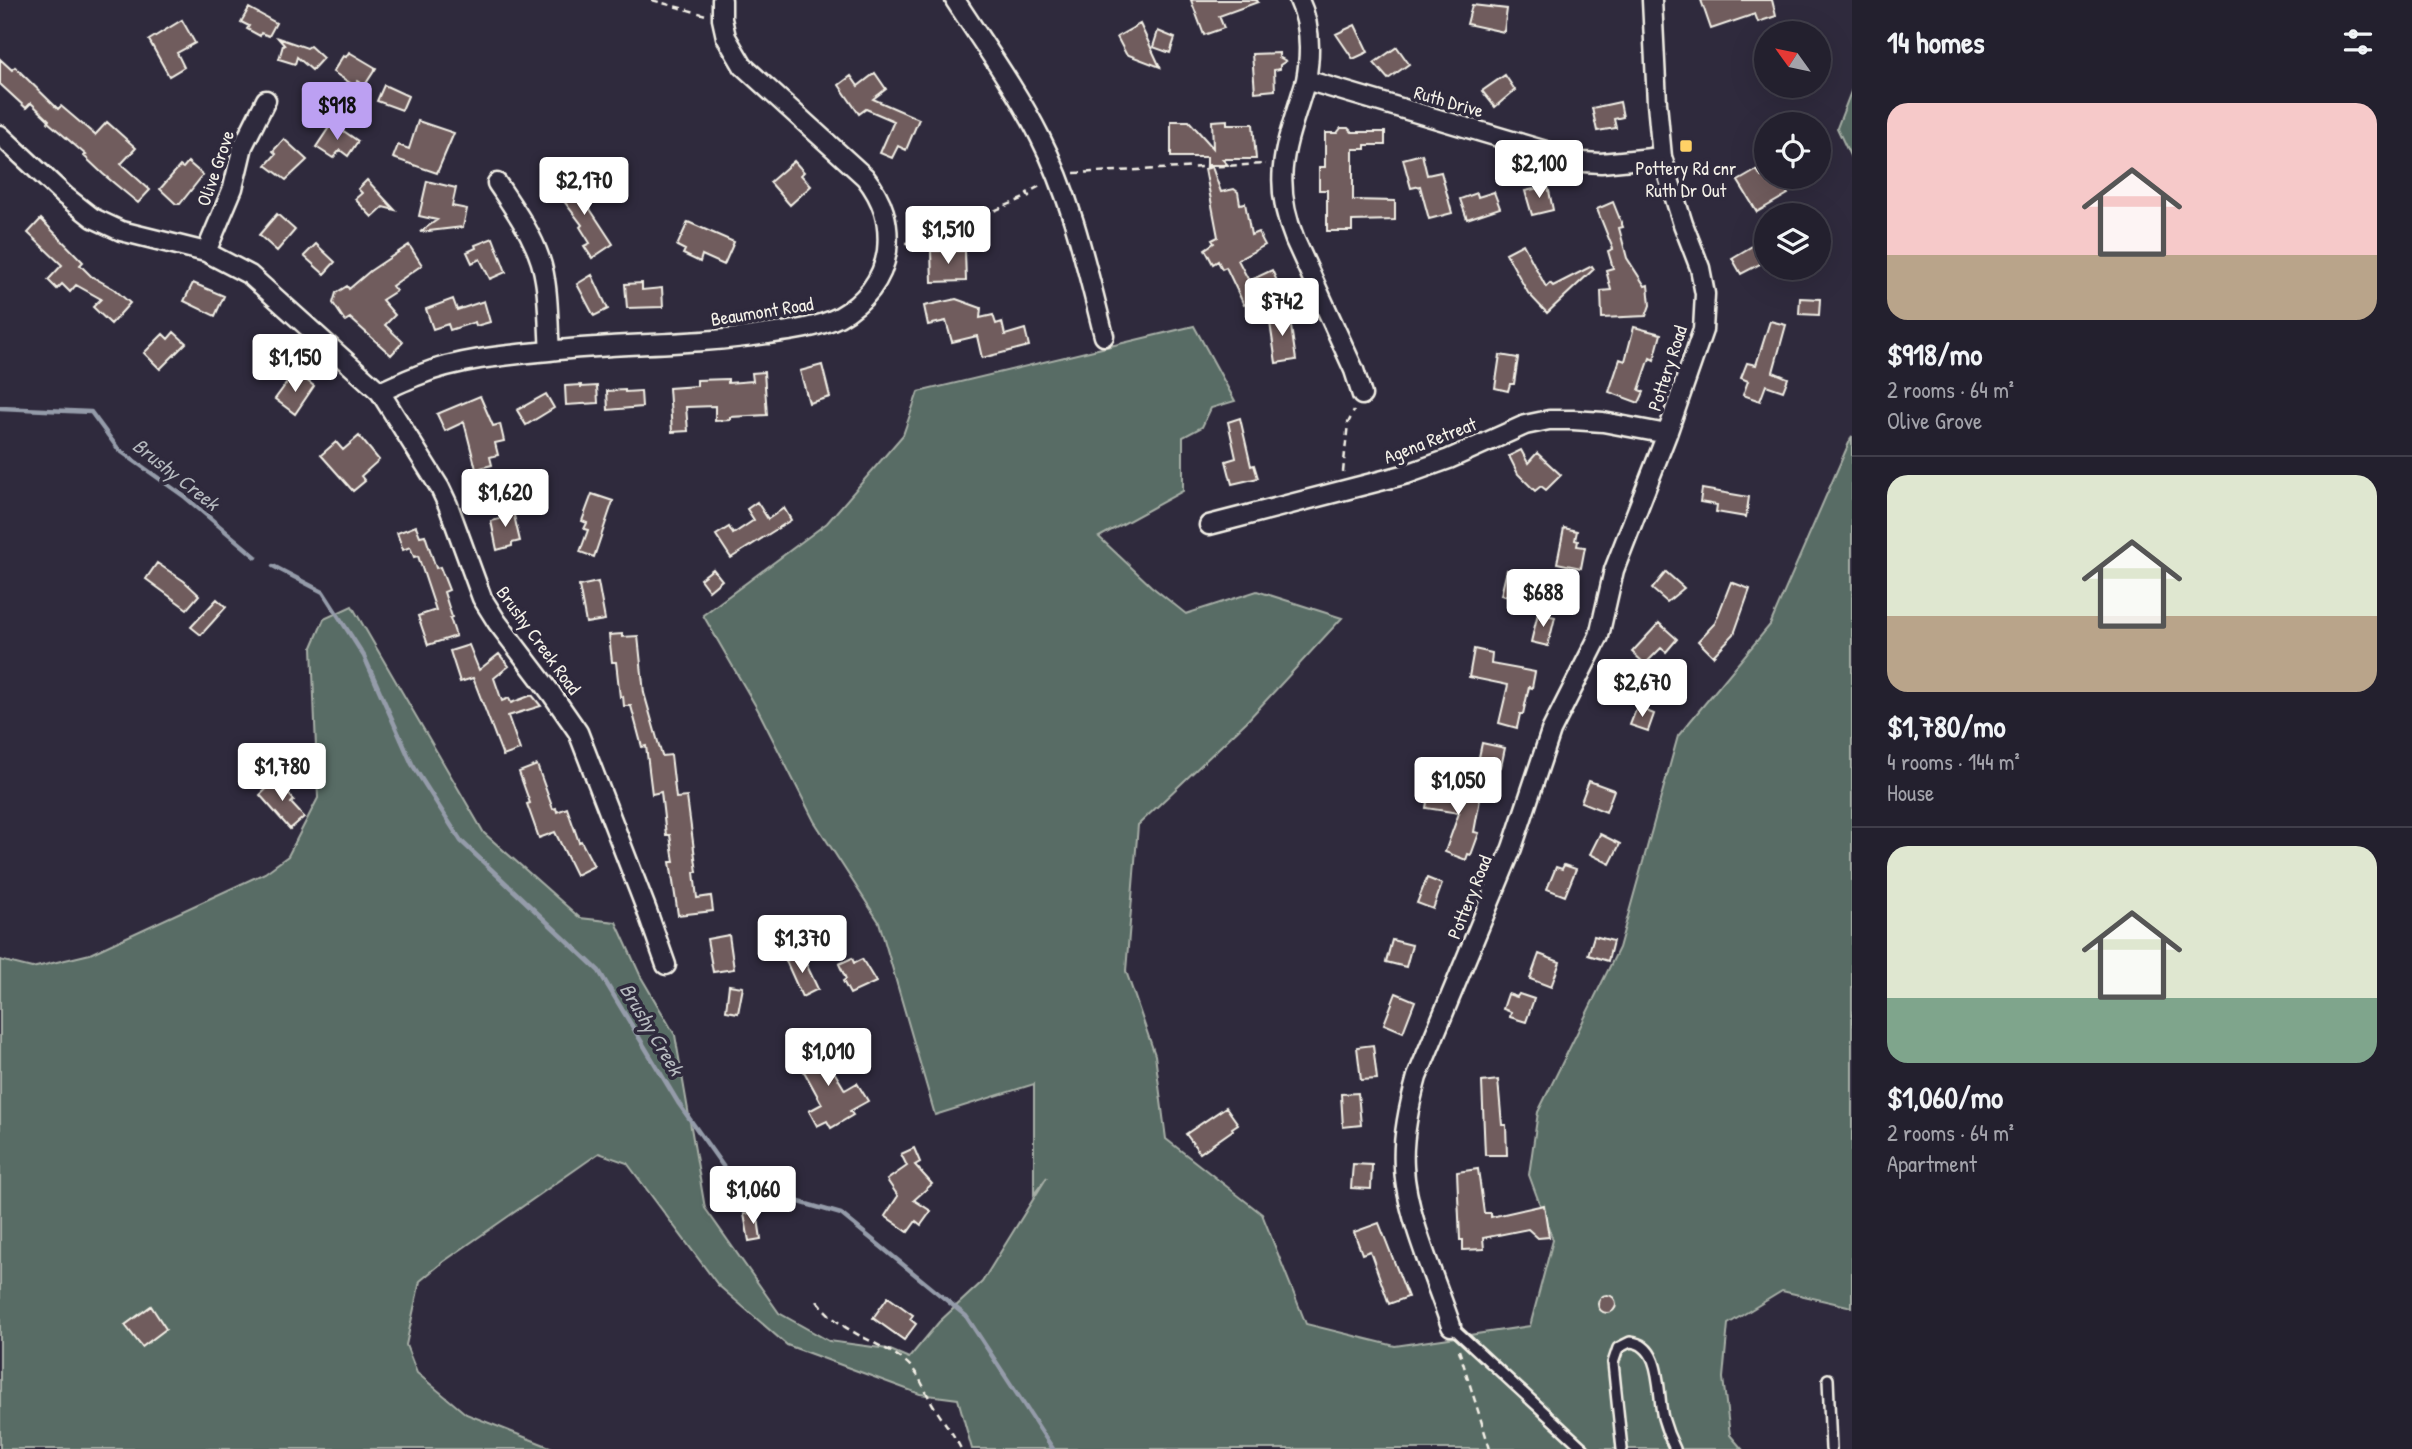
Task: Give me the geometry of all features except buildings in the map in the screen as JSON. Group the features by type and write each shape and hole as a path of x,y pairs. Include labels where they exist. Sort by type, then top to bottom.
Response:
{"street":[{"name":"Beaumont Road","path":"380,392 420,374 463,363 550,351 728,340 818,325 837,318 856,306 871,290 885,262 887,245 884,209 877,193 865,177 743,66 726,37 722,0"},
{"path":"955,0 1026,110 1058,176 1079,237 1104,336"},
{"path":"1298,0 1310,54 1306,79 1282,164 1282,197 1287,219 1354,370 1362,395"},
{"name":"Pottery Road","path":"1451,1326 1406,1187 1404,1142 1412,1096 1417,1077 1512,848 1550,730 1599,636 1614,570 1667,434 1703,330 1705,312 1700,268 1662,157 1652,0"},
{"name":"Ruth Drive","path":"1306,79 1583,162 1601,163 1662,157"},
{"name":"Olive Grove","path":"206,251 233,188 248,133 266,100"},
{"name":"Brushy Creek Road","path":"0,135 65,196 93,218 121,231 206,251 250,275 380,392 448,505 485,604 578,732 648,911 666,965"},
{"path":"497,183 527,229 540,259 545,279 550,351"},
{"name":"Agena Retreat","path":"1209,525 1407,474 1449,459 1525,425 1549,421 1603,422 1667,434"}],"lane":[{"path":"1451,1326 1584,1449"},
{"path":"1622,1449 1614,1363 1618,1348 1630,1342 1643,1346 1653,1360 1663,1417 1675,1449"},
{"path":"1828,1379 1831,1449"}],"path":[{"path":"652,0 693,13"},
{"path":"887,245 921,242 1029,196 1027,193 1058,176 1073,173 1282,164"},
{"path":"1340,492 1348,423 1362,395"},
{"path":"817,1301 845,1328 902,1360 918,1374 931,1402 955,1435 961,1449"},
{"path":"1451,1326 1490,1449"}],"green space":[{"path":"1852,89 1852,160 1837,128"},
{"path":"1194,326 1235,401 1211,408 1202,427 1183,437 1183,491 1099,537 1151,586 1186,614 1257,591 1342,618 1246,722 1138,825 1126,971 1155,1055 1166,1139 1262,1214 1306,1324 1395,1346 1530,1326 1553,1240 1529,1175 1538,1112 1619,948 1678,736 1770,625 1852,436 1852,1307 1782,1291 1728,1324 1723,1378 1730,1435 1742,1449 972,1449 958,1399 920,1394 787,1345 718,1285 627,1163 599,1153 420,1281 406,1345 417,1373 466,1414 555,1449 0,1449 0,960 32,968 90,954 265,873 288,856 318,798 312,647 324,619 352,606 484,833 580,918 616,922 641,977 675,1035 705,1208 779,1313 829,1341 888,1349 909,1358 939,1322 982,1282 1047,1177 1034,1194 1034,1084 935,1115 879,922 814,821 758,710 703,615 827,523 903,435 918,392"}],"waterway":[{"name":"Brushy Creek","path":"0,408 91,412 119,450 185,497 256,557"},
{"name":"Brushy Creek","path":"273,566 323,592 364,656 412,764 461,841 599,971 679,1104 740,1190 751,1195 775,1195 841,1214 966,1316 1053,1449"}],"place":[{"name":"Pottery Rd cnr Ruth Dr Out","path":"1686,146"}]}
